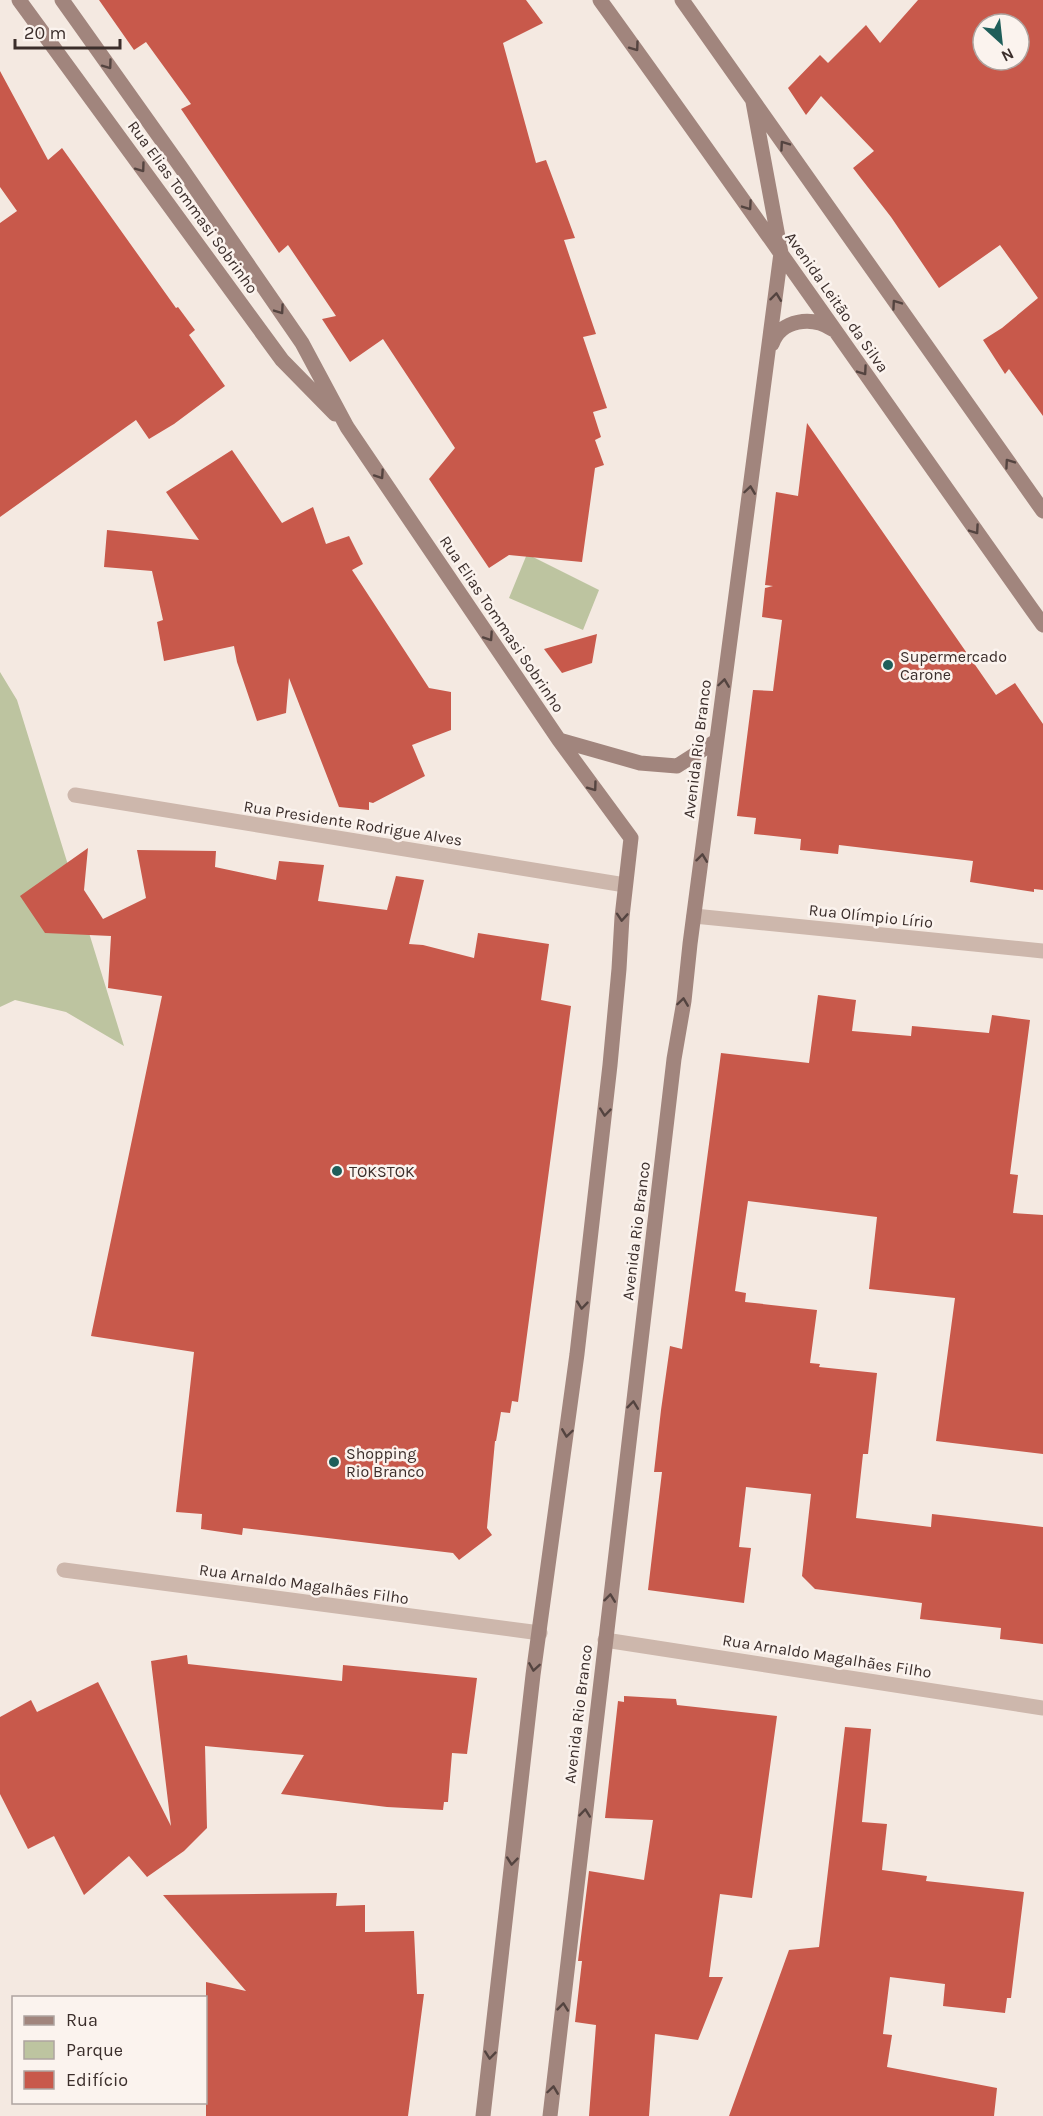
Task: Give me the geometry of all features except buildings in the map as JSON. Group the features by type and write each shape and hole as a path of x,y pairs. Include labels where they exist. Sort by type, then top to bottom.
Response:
{"street":[{"name":"Rua Elias Tommasi Sobrinho","path":"19,0 282,360 347,427"},
{"name":"Rua Elias Tommasi Sobrinho","path":"62,0 302,343 347,427 559,740 631,838 625,885"},
{"name":"Avenida Leitão da Silva","path":"600,0 1043,625"},
{"path":"682,0 1043,511"},
{"path":"753,102 782,254"},
{"name":"Avenida Rio Branco","path":"550,2116 674,1059 782,254"},
{"name":"Avenida Rio Branco","path":"769,352 774,339 783,329 795,322 809,320 823,323 835,331"},
{"path":"559,740 640,763 677,766 716,741"},
{"name":"Rua Presidente Rodrigue Alves","path":"75,795 625,885"},
{"path":"483,2116 531,1686 581,1319 610,1065 625,885"},
{"name":"Rua Olímpio Lírio","path":"694,916 1043,951"},
{"name":"Rua Arnaldo Magalhães Filho","path":"64,1570 540,1633"},
{"name":"Rua Arnaldo Magalhães Filho","path":"605,1640 1043,1708"}],"green space":[{"path":"527,554 599,590 583,630 509,598"},
{"path":"0,672 17,700 124,1046 66,1012 15,1000 0,1007"}],"place":[{"name":"Supermercado Carone","path":"888,665"},
{"name":"TOKSTOK","path":"337,1171"},
{"name":"Shopping Rio Branco","path":"334,1462"}]}
